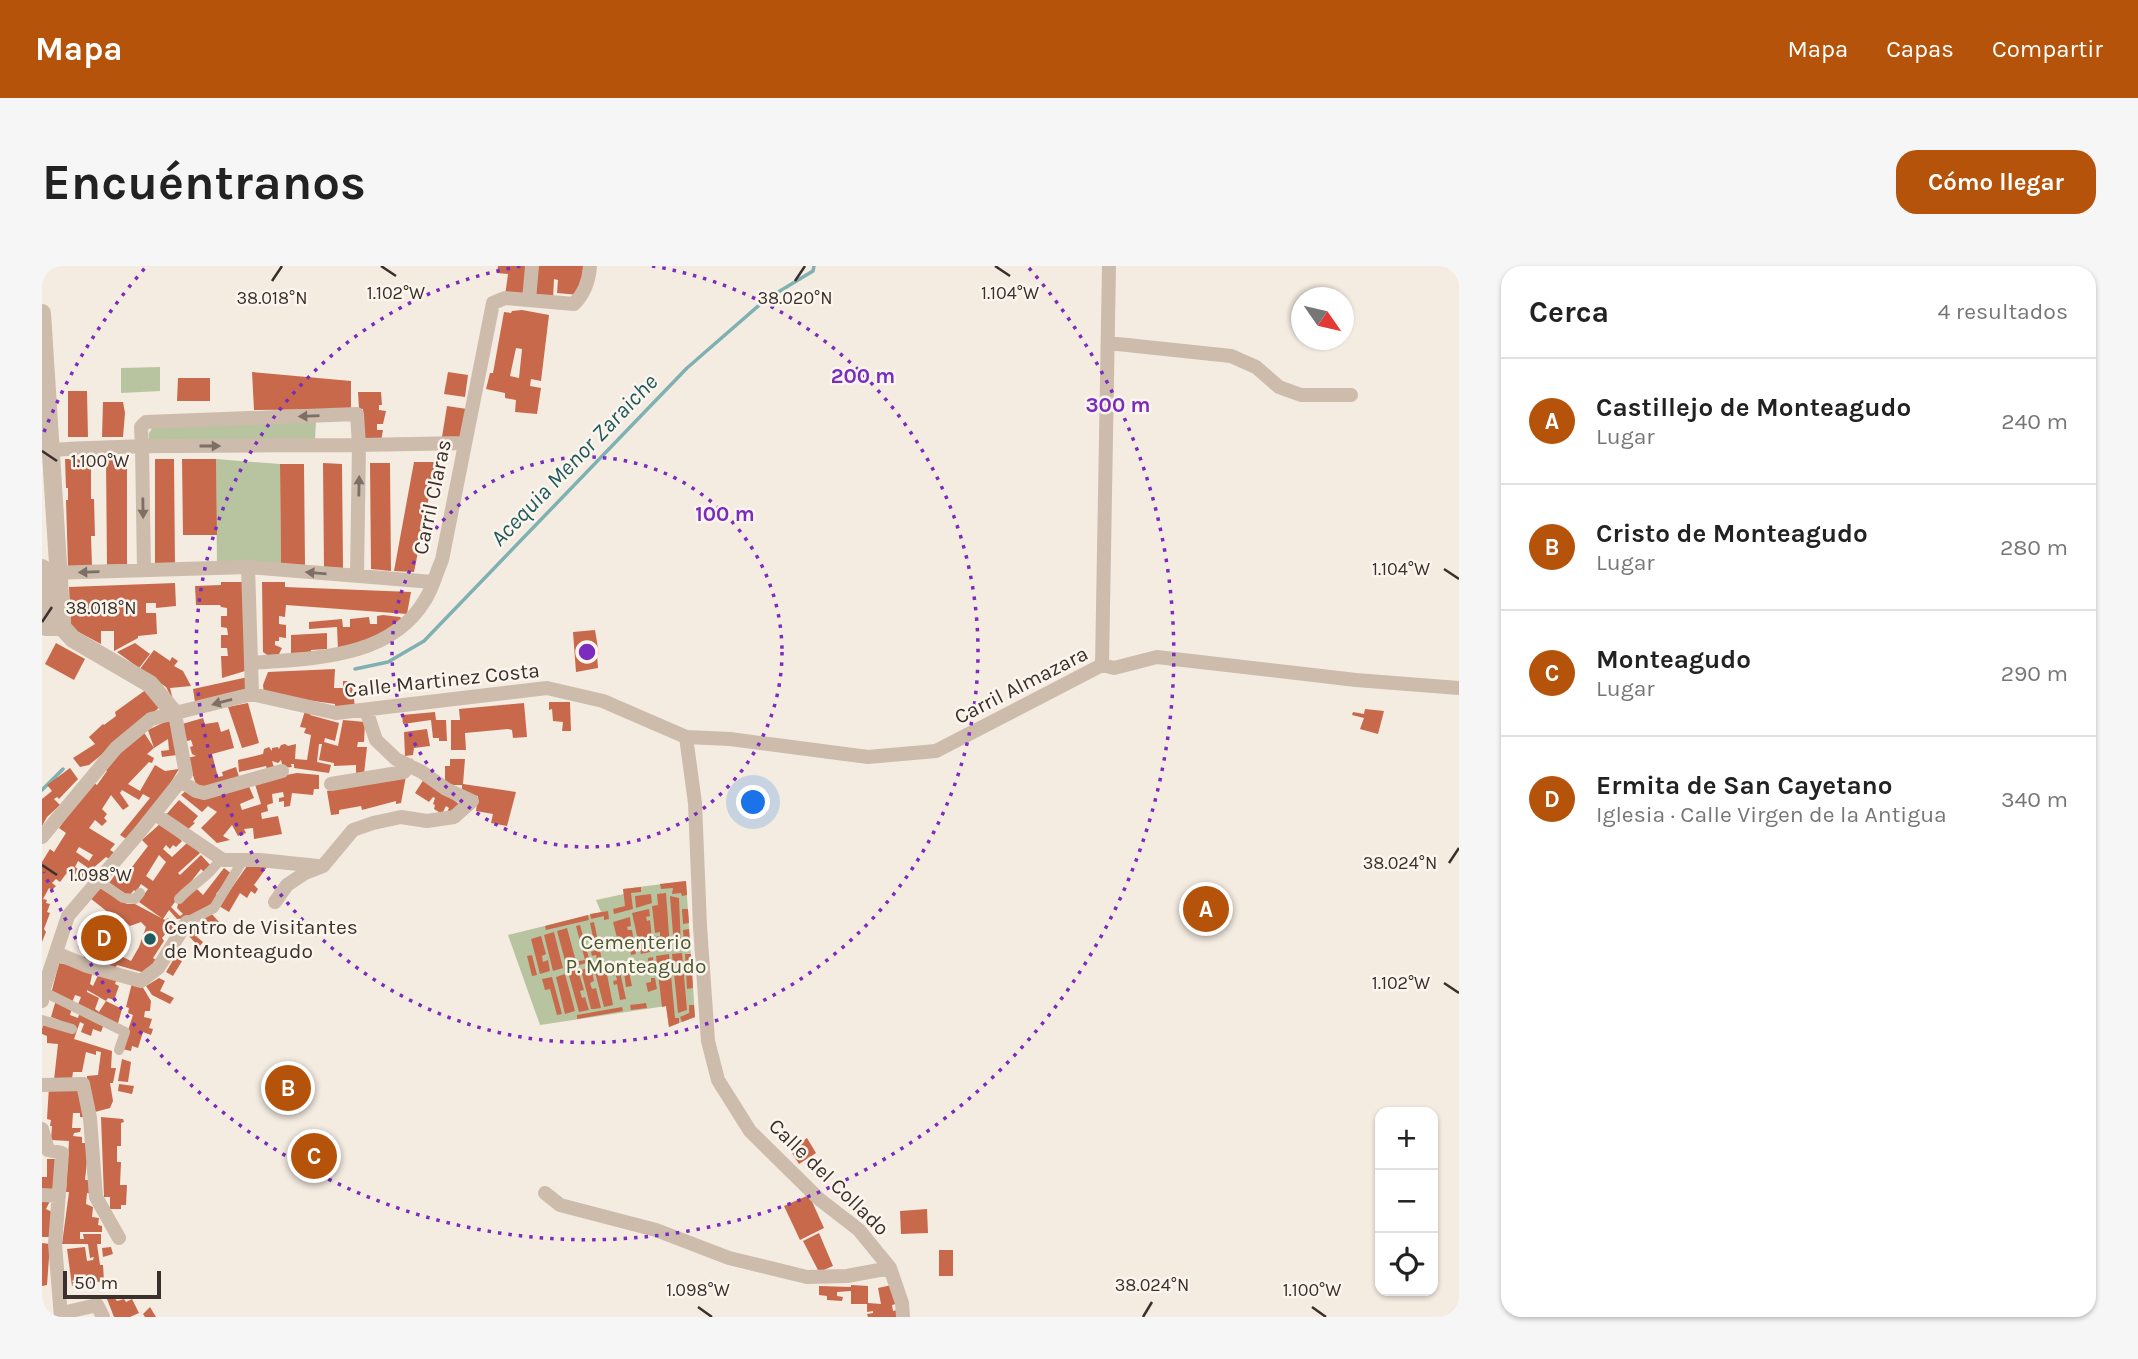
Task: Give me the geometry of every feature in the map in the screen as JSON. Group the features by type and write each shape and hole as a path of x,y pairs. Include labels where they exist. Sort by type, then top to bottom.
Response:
{"street":[{"path":"529,300 533,266"},
{"name":"Carril Claras","path":"252,663 342,655 396,634 425,600 442,560 493,303 505,299 574,304 583,295 590,266"},
{"path":"1102,665 1109,266"},
{"path":"42,313 50,628 150,684 175,714 186,774 68,916 43,997 125,1032 119,1050"},
{"path":"1108,343 1231,356 1256,367 1279,387 1301,395 1352,395"},
{"path":"144,570 141,427 146,422 357,414 357,576"},
{"path":"47,450 142,446 465,443"},
{"path":"47,572 248,567 433,582"},
{"path":"248,567 252,694"},
{"name":"Carril Almazara","path":"686,737 730,739 869,757 936,751 1102,665 1114,668 1157,657 1356,680 1459,688"},
{"name":"Calle Martinez Costa","path":"42,837 116,748 151,719 252,694 336,713 547,688 603,701 686,737"},
{"path":"275,902 287,885 305,873 323,866 353,830 401,817 427,821 454,817 472,801 396,759 376,740 366,710"},
{"name":"Calle del Collado","path":"686,737 695,803 708,1041 718,1080 750,1131 819,1199 859,1230 890,1268 902,1303 903,1317"},
{"path":"331,784 404,772 409,765"},
{"path":"181,781 204,793 282,771"},
{"path":"155,814 221,858 323,866"},
{"path":"179,899 194,883 203,880 221,858"},
{"path":"56,953 87,966 141,981 158,968 187,922 215,908 243,860"},
{"path":"99,881 123,898 135,899 140,893"},
{"path":"42,1020 72,1029"},
{"path":"42,1085 83,1084 90,1118 96,1197 119,1238"},
{"path":"42,1129 48,1150 62,1153 55,1244 62,1315 97,1305 103,1317"},
{"path":"545,1193 560,1205 656,1230 729,1258 807,1277 847,1276 890,1268"},
{"path":"42,1195 58,1196"}],"green space":[{"path":"160,367 160,391 121,393 121,368"},
{"path":"316,421 315,440 149,441 149,433 153,427"},
{"path":"216,459 280,464 281,564 217,565"},
{"name":"Cementerio P. Monteagudo","path":"686,881 695,1017 669,1027 666,1006 540,1025 508,935 601,912 596,900 624,894 623,889"}],"building":[{"path":"498,266 526,266 524,296 505,296 508,274 497,273"},
{"path":"538,266 585,266 579,295 557,293 558,280 554,279 553,299 535,297"},
{"path":"504,312 549,315 541,381 531,379 530,386 541,388 537,414 515,412 516,400 505,398 505,393 486,389 490,373 493,373","holes":["516,348 522,349 519,378 510,376"]},
{"path":"252,372 351,381 351,409 254,410"},
{"path":"448,372 468,375 465,397 444,394"},
{"path":"178,378 210,378 210,401 177,401"},
{"path":"68,391 87,391 88,437 68,437"},
{"path":"358,392 381,392 382,405 379,405 379,410 386,411 383,424 377,424 377,430 383,430 381,441 363,440 363,409 359,409"},
{"path":"103,402 123,402 123,437 102,437"},
{"path":"447,406 467,409 461,441 442,437"},
{"path":"65,459 91,459 95,536 91,536 92,566 68,566 68,488"},
{"path":"106,459 127,459 127,566 107,566"},
{"path":"155,459 174,459 175,566 155,566"},
{"path":"182,459 216,459 217,535 183,535"},
{"path":"414,462 436,462 414,572 394,571"},
{"path":"323,463 342,464 343,568 324,567"},
{"path":"370,463 390,463 391,571 371,569"},
{"path":"280,464 304,464 305,565 281,564"},
{"path":"221,582 243,582 245,671 222,678 221,656 228,656 227,648 221,648 221,635 228,635 227,628 221,627 221,616 227,616 227,608 220,605 196,605 195,586 221,585"},
{"path":"262,582 285,582 285,587 411,592 407,614 286,605 285,617 279,616 279,624 286,625 286,638 279,637 279,641 275,641 275,645 282,648 278,656 270,657 263,652"},
{"path":"175,583 176,606 156,608 156,603 146,603 146,613 156,613 157,634 138,636 114,651 114,631 101,631 101,644 71,628 69,587"},
{"path":"377,616 402,619 387,636 338,650 337,627 309,629 309,622 342,619 343,627 350,627 350,619 369,617 370,624 377,624"},
{"path":"595,630 598,668 576,672 573,632"},
{"path":"327,633 327,649 311,650 311,655 291,656 291,635"},
{"path":"56,643 85,659 74,680 45,664"},
{"path":"135,643 150,654 139,668 117,652"},
{"path":"154,650 170,661 172,657 178,661 174,666 183,671 191,686 170,688 173,700 166,687 140,669"},
{"path":"335,669 334,688 343,688 343,681 352,681 355,708 264,694 263,685 268,672"},
{"path":"248,677 247,692 195,702 193,689"},
{"path":"147,689 160,707 89,765 80,767 73,758 95,744 89,737 116,716 115,712"},
{"path":"549,702 570,702 571,731 562,731 563,722 553,721"},
{"path":"248,703 259,743 242,748 228,707"},
{"path":"524,703 527,737 513,738 512,730 508,729 465,733 466,750 451,750 451,720 460,720 459,709"},
{"path":"1365,709 1384,711 1378,734 1360,729 1364,718 1352,715 1353,712 1364,714"},
{"path":"305,711 311,712 310,715 339,723 335,741 325,738 324,742 338,746 343,720 365,722 364,742 358,742 357,747 367,747 364,774 356,773 356,765 334,766 334,763 319,760 322,744 319,744 317,762 331,765 329,773 294,768 294,764 291,764 292,767 283,768 281,760 278,763 272,761 275,770 268,772 266,766 239,772 238,760 263,754 264,749 269,747 272,751 272,748 279,749 285,744 296,744 295,759 307,760 311,735 304,733 306,728 300,727"},
{"path":"435,712 436,720 446,720 447,741 433,738 431,720 403,724 402,715"},
{"path":"173,718 177,755 162,757 161,751 169,750 168,739 154,748 148,730"},
{"path":"203,718 205,724 218,722 221,732 229,729 234,748 212,754 218,777 223,776 222,772 236,767 239,777 198,790 187,758 196,756 192,754 191,740 187,741 182,724"},
{"path":"427,729 430,746 414,748 413,755 405,756 404,732"},
{"path":"143,731 154,748 147,754 154,758 152,763 149,762 128,784 140,791 155,765 165,771 179,769 159,802 128,840 120,835 150,798 143,794 139,800 122,790 120,793 129,806 123,810 111,795 102,809 107,814 104,818 107,821 102,826 95,820 89,828 115,844 110,850 115,853 111,860 106,857 91,870 78,861 75,867 86,874 79,881 74,878 77,875 69,870 60,882 56,879 52,883 56,886 52,890 49,888 43,899 50,904 47,912 50,913 42,942 42,862 50,849 54,852 66,833 59,828 92,782 97,785 107,771 104,769","holes":["79,847 93,855 89,861 76,852"]},
{"path":"450,759 465,759 463,784 516,792 507,826 491,823 493,814 476,811 478,796 462,793 462,785 445,785 445,766 450,766"},
{"path":"70,768 78,779 59,799 54,799 60,805 42,826 42,799 52,791 47,785"},
{"path":"297,773 319,775 319,789 314,789 313,795 292,793 290,806 284,807 284,801 279,802 279,798 284,797 283,792 272,794 273,803 267,805 268,811 261,813 262,819 278,816 282,834 254,839 253,828 244,829 246,833 238,836 232,825 223,836 230,840 217,843 201,828 217,812 208,806 202,812 181,795 188,789 248,784 254,798 240,804 242,810 261,804 254,781"},
{"path":"406,776 401,803 396,804 396,801 362,810 361,806 339,810 339,814 331,815 327,791"},
{"path":"424,779 462,806 445,816 449,808 446,806 442,814 434,809 435,798 429,802 415,793"},
{"path":"179,800 198,816 185,832 164,817"},
{"path":"161,823 182,841 176,847 173,845 170,849 166,845 163,849 172,857 188,842 200,853 178,873 180,875 201,855 212,867 205,873 201,869 171,907 180,916 183,914 177,908 178,904 194,886 203,895 224,868 232,874 216,894 220,898 190,918 177,919 169,910 163,919 139,902 148,889 141,884 136,892 134,890 129,896 109,883 115,875 122,880 148,846 142,840","holes":["159,855 166,862 153,881 146,876"]},
{"path":"247,866 267,867 254,885 258,889 255,894 251,891 247,898 240,893 229,912 219,906"},
{"path":"686,881 687,895 672,894 673,888 661,889 660,884"},
{"path":"98,887 127,904 135,904 165,920 168,918 178,926 174,935 168,931 162,938 164,941 153,958 156,960 145,973 117,965 115,968 82,961 88,954 90,945 94,944 94,941 84,935 87,928 99,931 100,928 111,932 120,939 116,948 105,948 131,961 146,927 141,922 130,926 90,898"},
{"path":"641,887 641,892 631,893 633,909 614,914 613,909 625,906 623,889"},
{"path":"666,893 670,948 657,951 655,937 660,936 660,932 655,933 652,906 658,905 657,894"},
{"path":"651,894 652,903 636,908 635,896"},
{"path":"670,896 679,898 681,947 674,947"},
{"path":"649,909 650,916 646,917 647,921 650,920 653,947 649,948 650,952 641,954 632,913"},
{"path":"682,909 688,909 689,923 683,924"},
{"path":"209,911 220,923 213,933 206,927 197,937 203,942 199,947 188,935"},
{"path":"608,911 609,919 604,920 604,916 591,919 590,914"},
{"path":"588,915 589,920 546,930 545,926"},
{"path":"630,917 631,926 627,927 632,930 636,954 631,955 629,938 625,939 626,944 619,946 613,922"},
{"path":"594,922 602,960 597,960 596,955 592,956 591,952 596,950 595,946 590,948 589,943 594,942 590,923"},
{"path":"580,925 590,962 579,965 579,961 585,960 576,926"},
{"path":"567,928 577,965 567,968 557,931"},
{"path":"689,929 690,944 684,945 683,930"},
{"path":"554,932 563,968 553,971 544,935"},
{"path":"541,936 546,954 542,956 543,962 548,960 550,971 540,974 531,939"},
{"path":"682,953 687,1010 678,1013 672,954"},
{"path":"669,954 675,1018 679,1018 679,1023 669,1027 666,1006 662,1007 656,956"},
{"path":"685,954 691,954 693,988 687,989"},
{"path":"532,955 537,975 532,976 527,956"},
{"path":"175,957 182,961 173,976 166,972"},
{"path":"653,957 654,968 644,969 648,958"},
{"path":"59,963 93,970 90,984 93,986 100,971 118,976 115,984 119,986 114,1000 108,998 106,1001 122,1009 117,1027 77,1007 81,997 75,995 71,1005 51,994","holes":["87,990 106,1001 99,1012 95,1009 99,998"]},
{"path":"618,963 626,999 620,1000 617,984 614,985 613,981 617,980 613,964"},
{"path":"605,964 613,1005 604,1007 594,968"},
{"path":"591,967 594,981 590,983 592,989 596,988 601,1008 591,1009 581,970"},
{"path":"578,970 584,990 580,991 589,1010 579,1012 568,972"},
{"path":"629,972 632,986 626,987 624,973"},
{"path":"565,974 575,1011 565,1014 556,977"},
{"path":"552,977 562,1014 557,1015 550,989 545,990 542,979"},
{"path":"159,978 165,981 160,991 174,998 170,1004 152,995 146,986"},
{"path":"651,978 655,978 657,989 648,992 646,983 651,982"},
{"path":"132,983 142,986 151,1001 150,1011 145,1011 144,1017 152,1019 149,1028 153,1029 151,1035 143,1032 138,1048 132,1046 131,1051 122,1049 133,1015 128,1013 129,1008 126,1007"},
{"path":"56,1000 72,1008 70,1015 78,1018 80,1012 104,1024 101,1032 93,1029 91,1036 81,1032 84,1024 80,1022 74,1039 112,1051 111,1068 116,1068 113,1083 110,1083 113,1101 110,1108 95,1112 86,1088 87,1076 98,1075 101,1052 96,1051 96,1055 86,1052 82,1072 73,1072 72,1079 54,1080 58,1044 47,1043 47,1036 42,1034 42,1029 43,1025 59,1020 51,1017"},
{"path":"646,1003 647,1008 631,1010 630,1005"},
{"path":"689,1005 694,1005 695,1017 682,1022 680,1017 689,1013"},
{"path":"622,1007 623,1011 577,1019 577,1015"},
{"path":"122,1059 131,1062 128,1082 118,1081"},
{"path":"291,1078 304,1089 291,1103 279,1090"},
{"path":"119,1084 134,1086 132,1094 118,1091"},
{"path":"49,1086 80,1087 89,1118 73,1113 72,1128 81,1128 80,1132 74,1133 73,1136 82,1137 82,1143 89,1143 85,1180 88,1180 89,1167 93,1194 87,1193 86,1204 93,1207 92,1217 99,1218 98,1225 102,1226 102,1232 80,1232 80,1239 84,1239 83,1234 101,1234 101,1244 97,1244 104,1281 72,1286 67,1249 85,1247 87,1261 93,1260 94,1257 90,1258 88,1244 62,1244 69,1192 66,1192 69,1141 51,1140 51,1120 47,1119"},
{"path":"101,1117 123,1119 124,1122 121,1123 121,1146 117,1146 117,1162 121,1162 120,1185 127,1185 126,1205 121,1205 121,1209 110,1209 110,1197 104,1197"},
{"path":"807,1138 816,1153 799,1164 790,1150"},
{"path":"47,1159 57,1159 57,1192 42,1191 42,1177 47,1177"},
{"path":"809,1195 824,1228 800,1240 784,1206"},
{"path":"42,1198 50,1201 46,1209 52,1212 50,1237 42,1237"},
{"path":"927,1209 928,1233 901,1234 900,1211"},
{"path":"819,1233 833,1266 819,1272 803,1241"},
{"path":"42,1243 50,1244 47,1285 42,1286"},
{"path":"111,1247 113,1254 103,1257 102,1248"},
{"path":"939,1250 953,1250 953,1276 939,1276"},
{"path":"892,1285 896,1304 892,1305 893,1311 897,1310 898,1317 868,1317 867,1314 873,1311 867,1312 867,1304 851,1304 851,1291 837,1292 837,1296 843,1297 842,1301 827,1300 827,1296 819,1295 819,1286 868,1286 868,1303 881,1304 878,1288"},
{"path":"114,1297 117,1301 124,1299 126,1302 132,1299 139,1313 130,1317 114,1317 107,1299"},
{"path":"150,1307 156,1317 145,1317 143,1314"}],"waterway":[{"name":"Acequia Menor Zaraiche","path":"355,669 388,662 424,641 687,368 765,300 813,271 814,266"},
{"name":"Acequia Menor Zaraiche","path":"42,790 63,769"}],"place":[{"name":"Castillejo de Monteagudo","path":"1206,909"},
{"name":"Ermita de San Cayetano","path":"104,938"},
{"name":"Centro de Visitantes de Monteagudo","path":"150,939"},
{"name":"Cristo de Monteagudo","path":"288,1088"},
{"name":"Monteagudo","path":"314,1156"}]}
